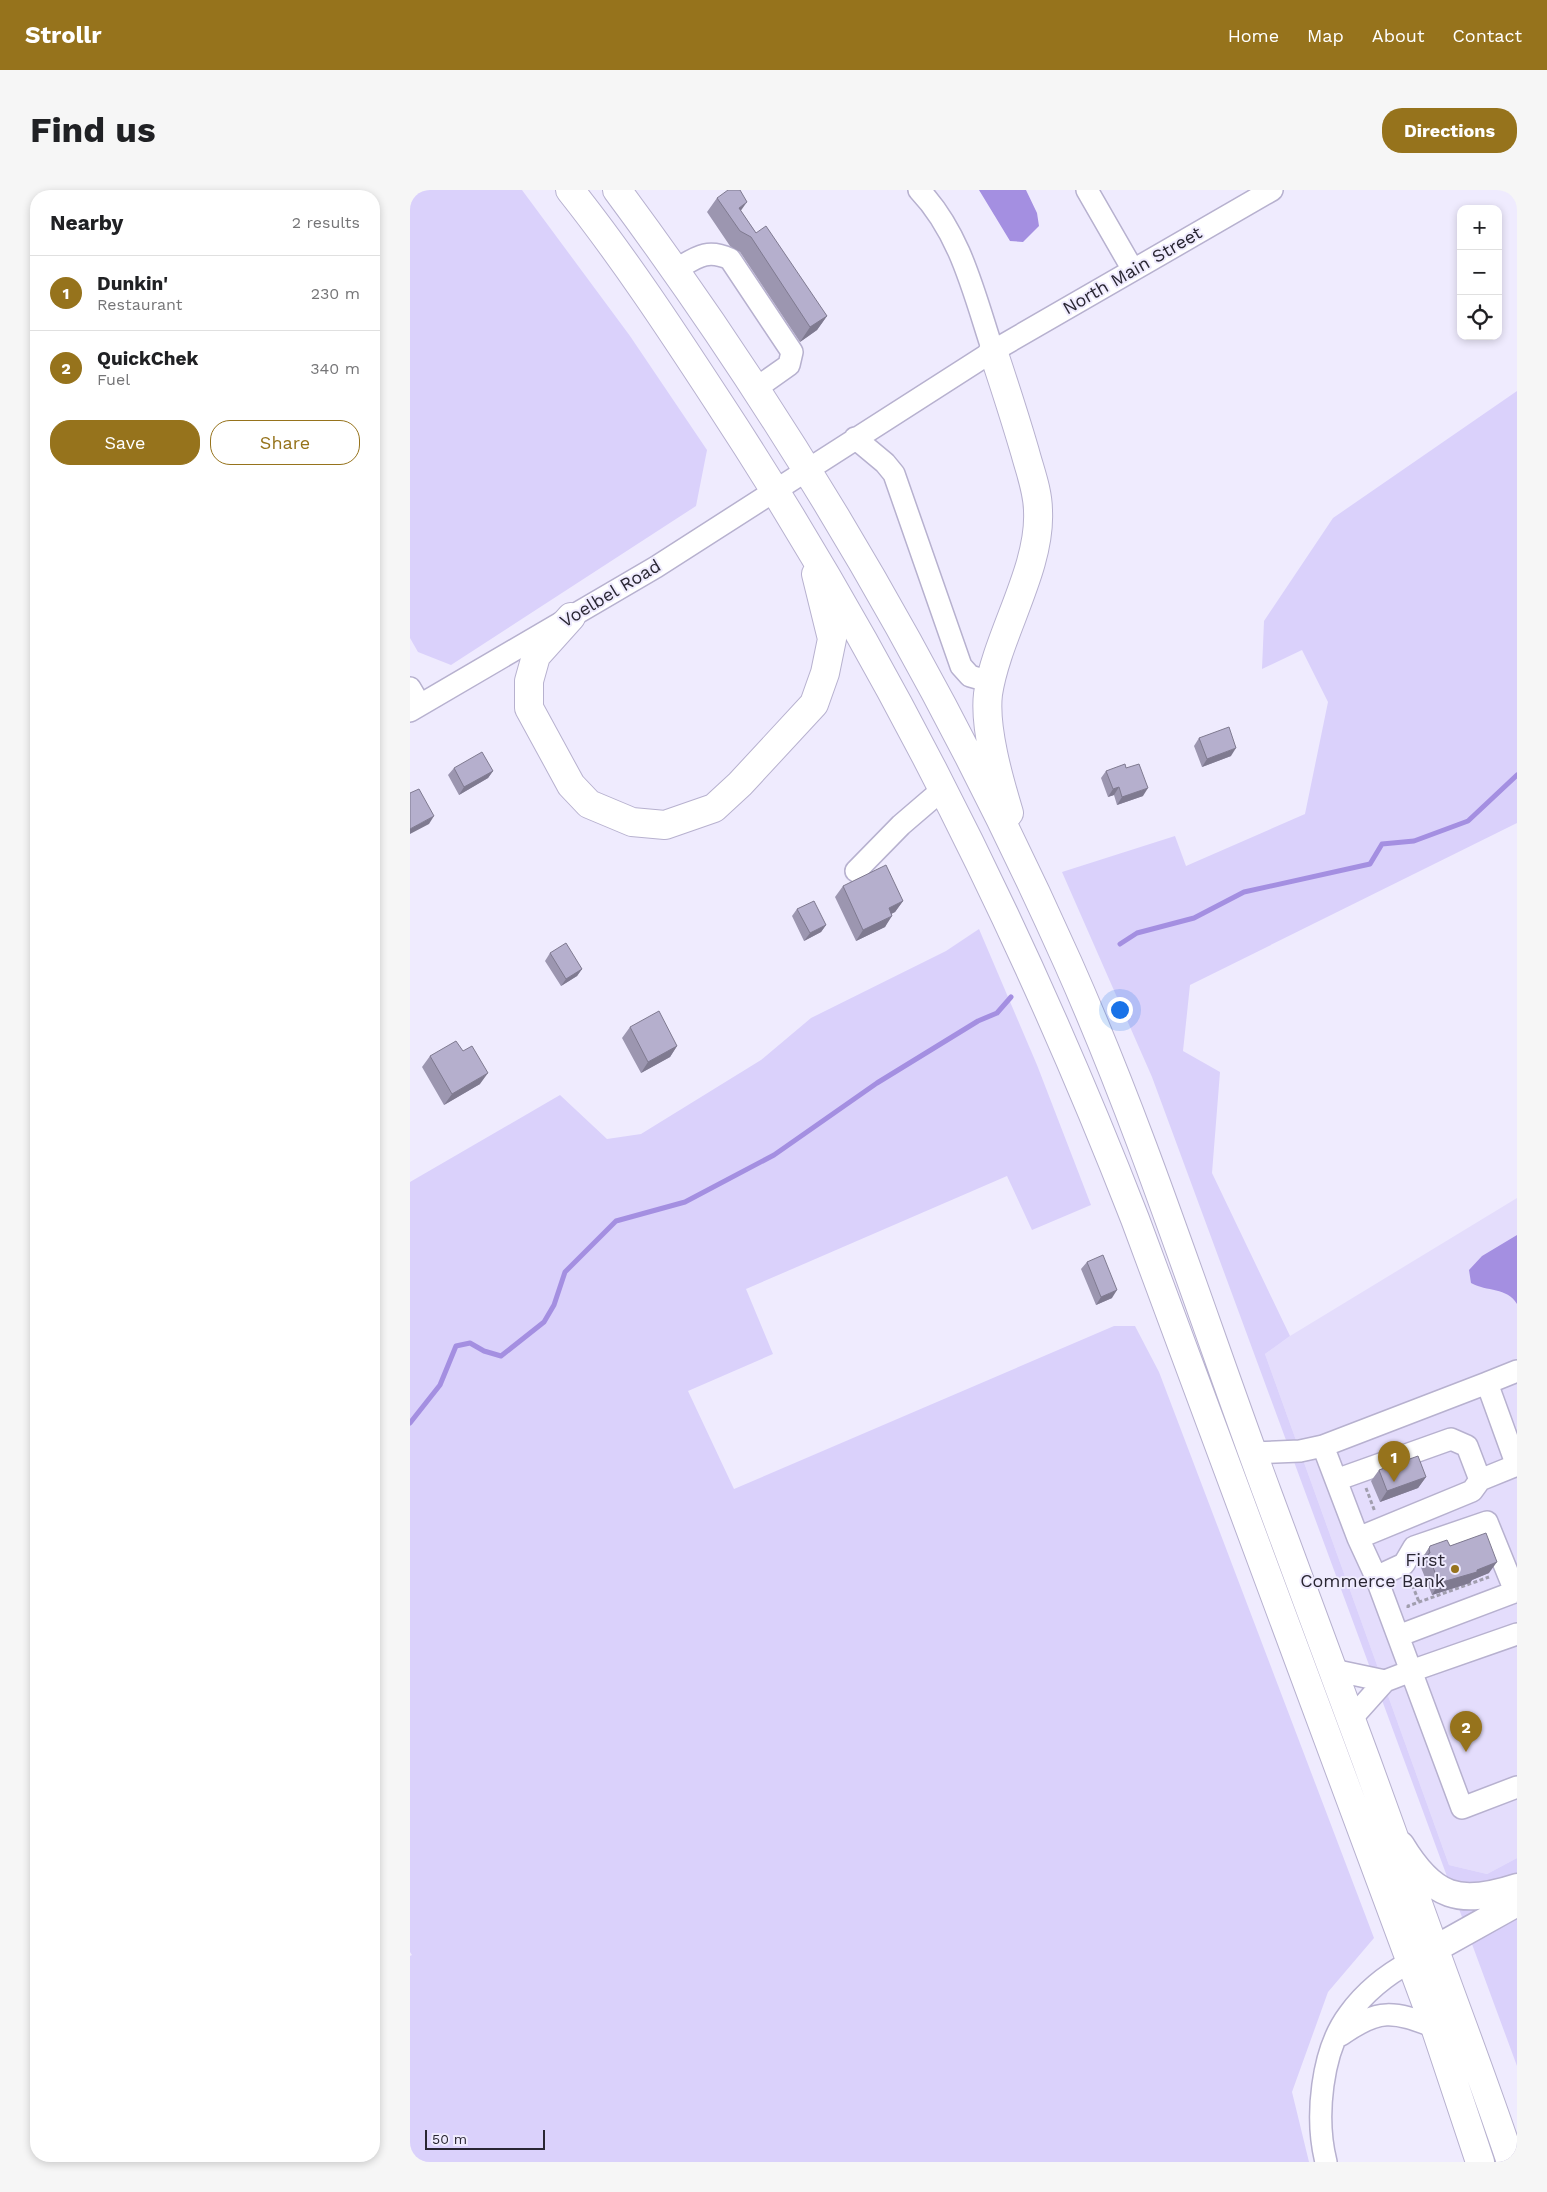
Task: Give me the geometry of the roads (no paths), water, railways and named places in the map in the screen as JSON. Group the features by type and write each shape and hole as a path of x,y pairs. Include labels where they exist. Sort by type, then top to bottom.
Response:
{"highway":[{"path":"570,190 636,280 776,489 855,624 943,789 1046,1002 1101,1133 1435,2028 1480,2162"},
{"path":"617,190 675,270 755,389 866,567 925,674 1032,886 1068,963 1146,1157 1252,1453 1395,1835 1511,2162"},
{"path":"992,350 1033,479 1038,511 1034,547 988,694 988,721 1002,792 1032,886"},
{"path":"571,617 536,656 529,681 529,708 571,784 589,804 632,822 665,825 714,808 740,784 814,704 825,673 832,639 810,549"}],"main road":[{"path":"1395,1835 1409,1858 1424,1876 1450,1894 1470,1898 1497,1894 1517,1887"},
{"path":"1410,1962 1435,1950 1517,1903"}],"street":[{"path":"919,190 944,223 961,253 992,350"},
{"path":"1087,190 1133,270"},
{"name":"North Main Street","path":"806,469 992,350 1272,190"},
{"path":"675,270 702,255 718,253 730,259 792,352 789,365 755,389"},
{"path":"855,438 885,463 894,474 961,666 970,676 991,682"},
{"name":"Voelbel Road","path":"413,701 571,617 656,567 806,469"},
{"path":"856,871 901,825 943,789"},
{"path":"1252,1453 1300,1451 1323,1446 1517,1371"},
{"path":"1358,1538 1472,1491 1480,1480 1517,1466 1487,1383"},
{"path":"1336,1480 1451,1439 1466,1446 1480,1480"},
{"path":"1323,1446 1358,1538 1376,1577 1462,1808 1517,1787"},
{"path":"1376,1577 1404,1564 1414,1547 1487,1522 1516,1591 1398,1636"},
{"path":"1351,1719 1385,1681 1517,1634"},
{"path":"1333,1670 1385,1681"},
{"path":"1326,2162 1321,2143 1321,2109 1325,2073 1335,2040 1348,2015 1370,1992 1389,1974 1410,1962"},
{"path":"1335,2040 1362,2020 1383,2014 1404,2016 1435,2028"}],"waterway":[{"path":"1120,944 1137,933 1194,918 1244,892 1370,864 1382,844 1414,841 1468,821 1517,775"},
{"path":"410,1423 440,1385 456,1346 470,1343 484,1351 501,1356 544,1322 554,1305 565,1272 616,1221 685,1202 774,1155 877,1083 978,1021 997,1013 1011,997"}],"place":[{"name":"Dunkin'","path":"1394,1482"},
{"name":"First Commerce Bank","path":"1455,1569"},
{"name":"QuickChek","path":"1466,1752"}]}
